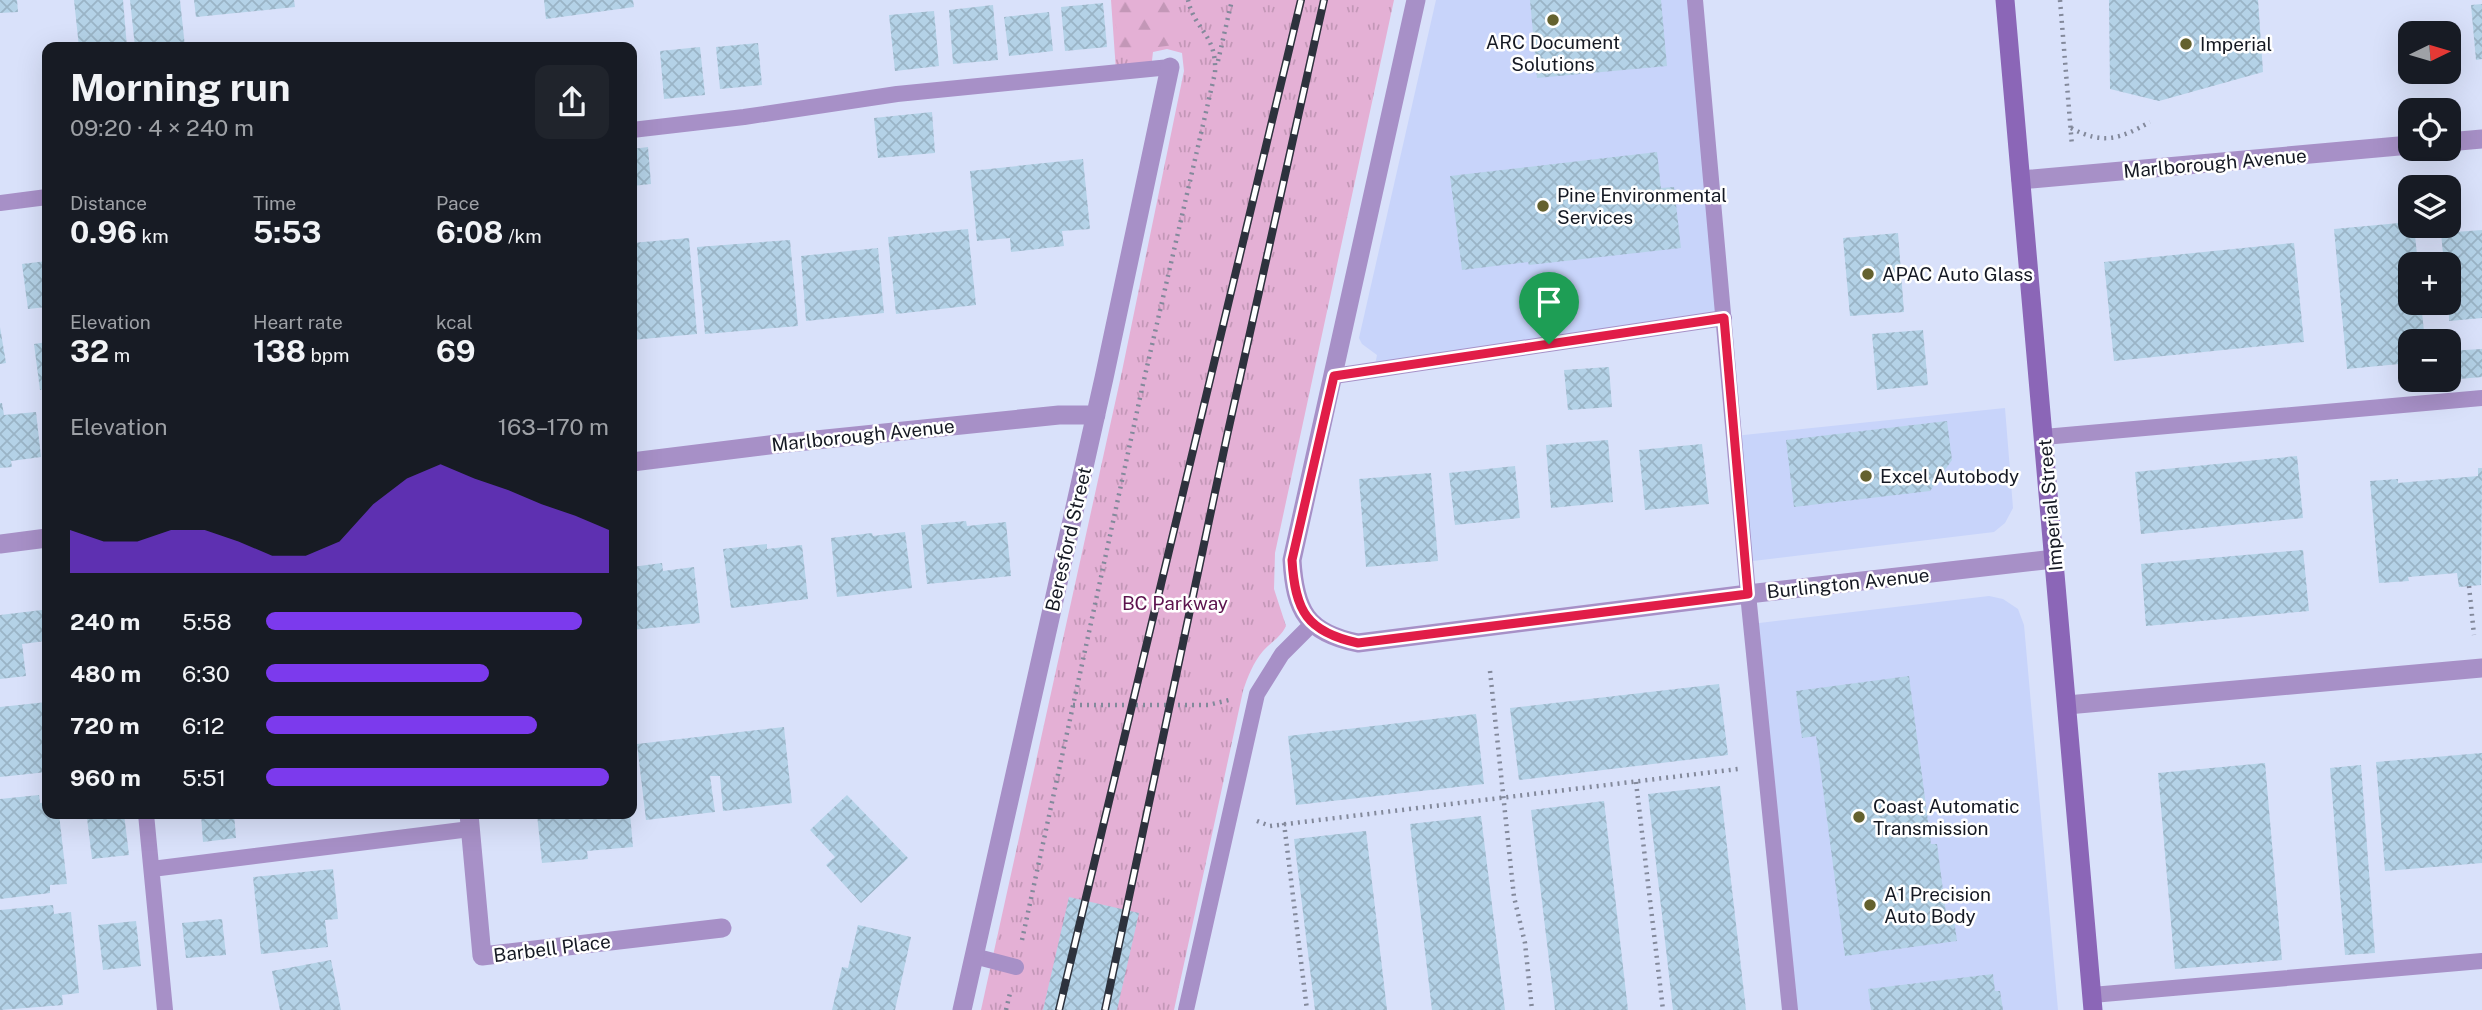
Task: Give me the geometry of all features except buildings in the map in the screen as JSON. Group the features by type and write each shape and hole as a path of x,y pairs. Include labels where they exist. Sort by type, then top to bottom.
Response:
{"main road":[{"name":"Imperial Street","path":"2005,0 2092,1002"}],"street":[{"path":"1312,624 1299,600 1293,579 1292,560 1416,0"},
{"name":"Beresford Street","path":"962,1010 1096,415 1170,67"},
{"path":"2461,141 2482,139"},
{"name":"Marlborough Avenue","path":"2021,180 2398,146"},
{"name":"Marlborough Avenue","path":"637,461 1059,415 1096,415"},
{"path":"0,544 42,539"},
{"name":"Burlington Avenue","path":"1312,624 1334,638 1358,643 2054,559"},
{"path":"2067,705 2482,668"},
{"name":"Barbell Place","path":"470,821 482,956 722,928"}],"lane":[{"path":"1695,0 1748,594 1790,1010"},
{"path":"637,129 744,117 897,94 1170,67"},
{"path":"0,203 42,198"},
{"path":"1334,376 1724,318"},
{"path":"2044,437 2482,398"},
{"path":"1186,1010 1257,694 1282,654 1312,624"},
{"path":"147,819 165,1010"},
{"path":"152,869 470,821"},
{"path":"974,956 1016,967"},
{"path":"2092,1002 2482,961"}],"path":[{"path":"1188,0 1191,13 1210,38 1216,58 1215,73"},
{"path":"1006,1010 1143,384 1232,0"},
{"path":"2060,0 2071,128 2098,139 2128,134 2150,122"},
{"path":"2469,586 2474,635"},
{"path":"1490,671 1514,897 1525,943 1532,1010"},
{"path":"1073,705 1208,705 1257,694"},
{"path":"1251,819 1270,826 1745,768"},
{"path":"1636,782 1664,1010"},
{"path":"1284,823 1307,1010"}],"shaded area":[{"path":"1436,0 1695,0 1724,318 1374,370 1377,355 1362,344 1359,338"},
{"path":"2005,408 2013,508 2005,523 1994,532 1745,562 1734,436"},
{"path":"1989,596 2003,599 2018,609 2024,625 2058,1010 1790,1010 1751,624"}],"green space":[{"name":"BC Parkway","path":"1111,0 1394,0 1275,553 1274,589 1286,626 1256,660 1243,691 1174,1010 981,1010 1121,376 1184,71 1182,53 1167,49 1153,52 1151,69 1116,71"},
{"path":"1113,0 1173,0 1174,45 1119,52"}],"railway":[{"path":"1059,1010 1301,0"},
{"path":"1105,1010 1227,436 1324,0"}],"place":[{"name":"ARC Document Solutions","path":"1553,20"},
{"name":"Imperial","path":"2186,44"},
{"name":"Pine Environmental Services","path":"1543,206"},
{"name":"APAC Auto Glass","path":"1868,274"},
{"name":"Excel Autobody","path":"1866,476"},
{"name":"Coast Automatic Transmission","path":"1859,817"},
{"name":"A1 Precision Auto Body","path":"1870,905"}],"route":[{"path":"1724,318 1748,594 1358,643 1334,638 1312,624 1299,600 1293,579 1292,560 1334,376 1549,344 1724,318"}]}
